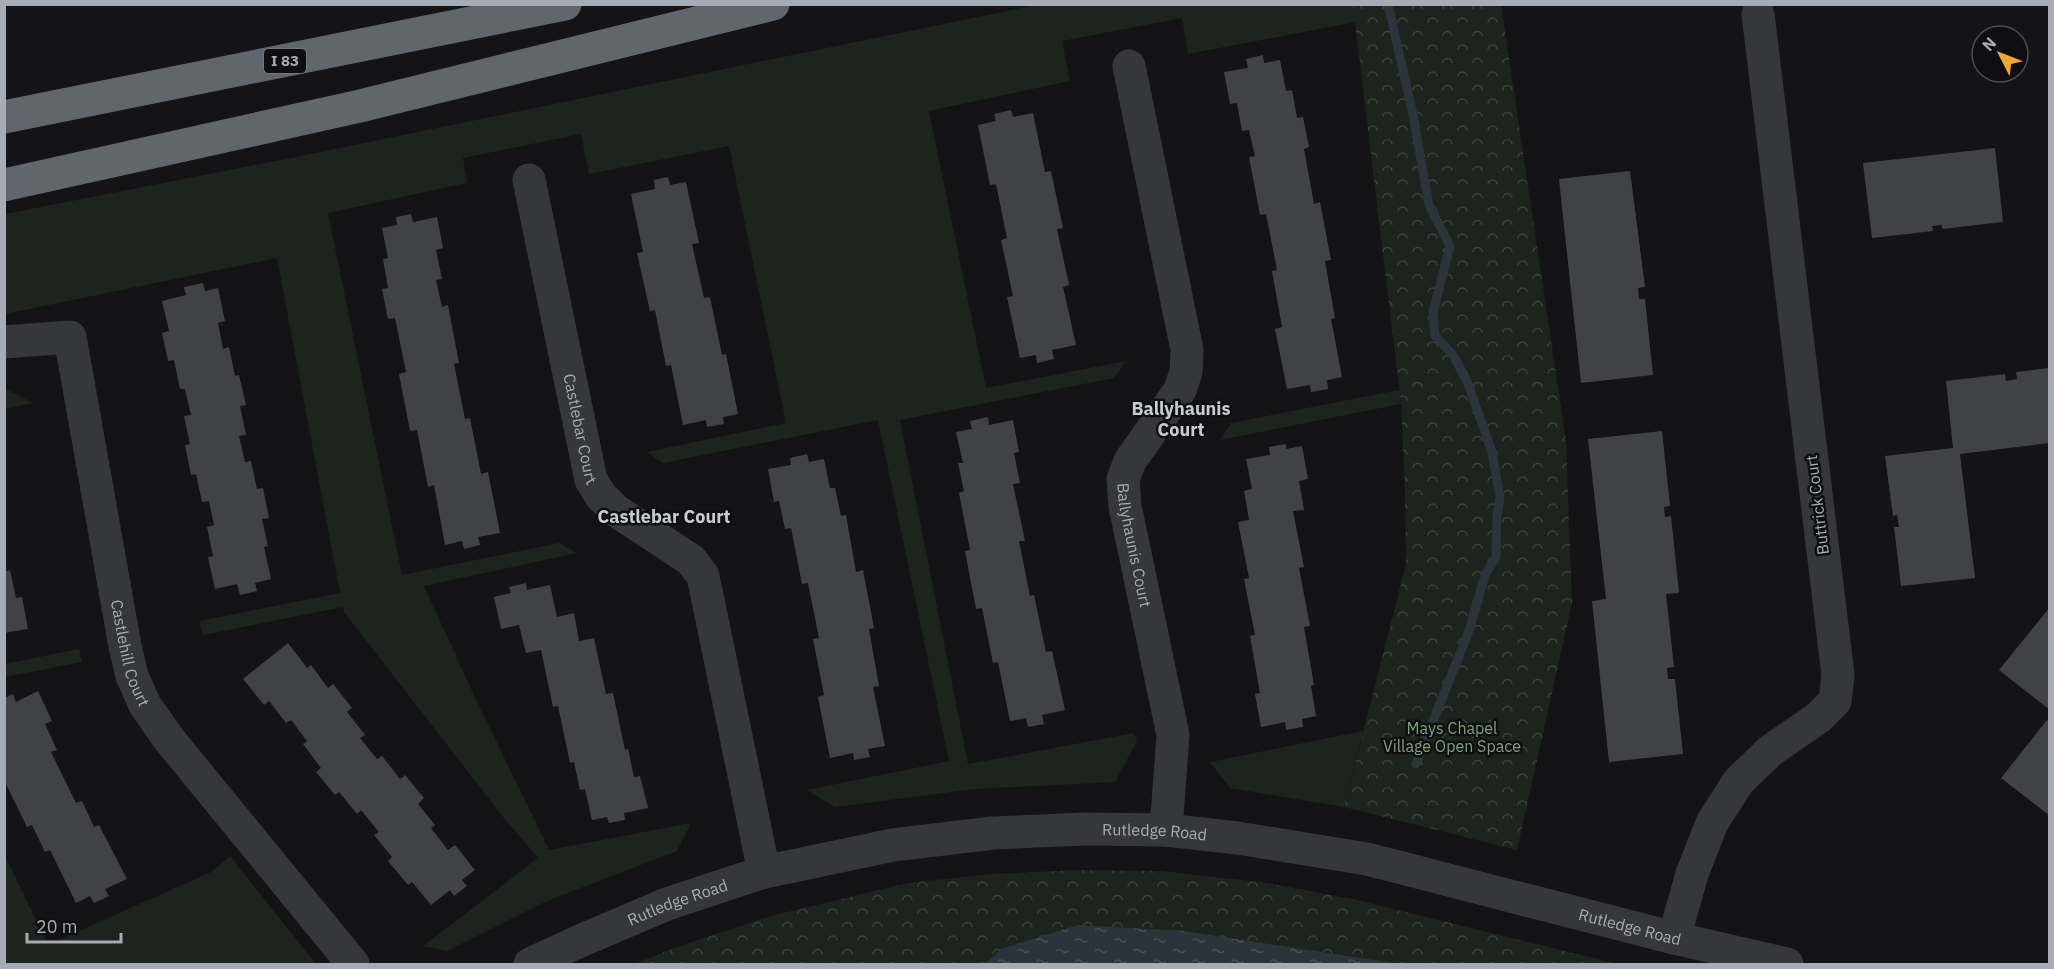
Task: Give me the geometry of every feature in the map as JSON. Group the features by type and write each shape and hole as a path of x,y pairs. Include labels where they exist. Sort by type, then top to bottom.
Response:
{"highway":[{"name":"I 83","path":"4,117 565,4"},
{"path":"4,185 360,106 772,4"}],"street":[{"name":"Buttrick Court","path":"1674,938 1692,874 1712,823 1738,782 1770,751 1818,718 1835,701 1838,675 1758,14"},
{"name":"Ballyhaunis Court","path":"1129,66 1187,350 1186,372 1180,390 1130,461 1123,479 1125,506 1173,735 1166,830"},
{"name":"Castlebar Court","path":"529,180 591,480 601,496 615,510 691,560 703,576 764,872"},
{"name":"Castlehill Court","path":"4,342 70,337 125,646 132,676 145,705 168,738 353,964"},
{"name":"Rutledge Road","path":"530,964 667,904 764,872 893,845 993,833 1084,829 1166,830 1237,837 1367,859 1674,938 1787,964"}],"green space":[{"path":"1036,5 1353,5 1356,22 1188,54 1182,18 1062,41 1070,81 929,111 986,388 1126,361 1114,378 900,420 968,764 1134,733 1137,741 1115,782 975,789 835,807 807,790 949,761 878,420 663,463 647,452 786,423 729,146 589,174 581,134 463,158 467,183 328,213 402,575 559,543 577,553 424,586 549,850 691,823 677,851 547,901 447,951 423,946 538,858 503,817 344,612 343,607 203,635 199,621 340,593 277,258 5,314 5,214 291,158"},
{"name":"Mays Chapel Village Open Space","path":"1353,5 1501,5 1566,441 1572,603 1517,850 1344,807 1406,564 1401,404"},
{"path":"6,389 33,403 5,409"},
{"path":"1399,390 1401,404 1220,440 1231,423"},
{"path":"79,649 82,662 5,677 5,664"},
{"name":"Mays Chapel Village Open Space","path":"1363,731 1344,807 1230,788 1210,762"},
{"path":"5,856 48,945 211,872 230,856 316,964 5,964"},
{"path":"1079,870 1160,871 1268,883 1357,900 1618,964 634,964 674,948 771,916 908,883 992,874"}],"water":[{"path":"1078,925 1183,931 1401,964 985,964 1001,949"}],"building":[{"path":"1263,55 1264,63 1280,60 1286,91 1292,90 1297,118 1303,117 1309,147 1304,149 1314,204 1320,202 1331,260 1325,261 1335,318 1331,319 1342,377 1327,380 1328,389 1311,392 1310,385 1287,389 1275,329 1282,327 1272,271 1277,270 1266,214 1260,215 1249,157 1255,156 1249,130 1242,131 1237,103 1230,104 1224,72 1248,68 1246,59"},
{"path":"1011,110 1013,117 1033,113 1045,172 1051,171 1063,228 1057,229 1069,285 1063,287 1076,345 1052,350 1054,359 1037,363 1036,355 1020,358 1007,297 1013,296 1001,240 1007,238 996,184 990,185 978,125 996,121 994,114"},
{"path":"1995,148 2003,222 1942,229 1942,225 1932,226 1933,231 1872,238 1863,163"},
{"path":"1630,171 1645,287 1638,288 1639,299 1645,299 1653,375 1581,383 1559,179"},
{"path":"668,177 670,185 686,182 699,243 692,244 704,298 710,297 722,355 726,354 738,414 723,417 724,424 707,427 706,420 683,425 671,365 666,366 655,310 650,311 637,253 643,252 631,194 655,189 654,180"},
{"path":"411,214 413,222 437,217 443,248 436,250 442,279 436,280 442,307 448,305 459,363 454,364 465,419 470,418 481,474 488,472 500,533 478,537 480,545 464,549 462,541 445,545 434,485 428,487 417,430 410,431 399,374 406,372 395,318 388,319 382,289 388,288 383,259 388,258 382,228 397,225 396,217"},
{"path":"203,283 205,291 218,288 225,321 218,323 223,349 229,347 235,376 239,375 246,405 240,406 246,435 239,436 245,462 251,461 257,489 263,488 269,518 262,519 268,546 264,547 271,579 255,583 257,591 240,595 237,584 215,589 208,557 213,556 207,527 214,525 209,501 202,502 196,474 191,475 185,445 190,444 184,416 191,415 185,389 180,389 174,360 168,361 162,333 169,331 162,301 186,295 184,287"},
{"path":"2050,368 2050,443 1960,454 1975,578 1901,586 1894,527 1899,527 1897,515 1893,516 1885,456 1953,448 1946,381 2005,374 2006,381 2017,379 2016,372"},
{"path":"988,417 989,425 1013,420 1019,452 1014,453 1020,483 1013,484 1025,541 1019,541 1030,596 1034,595 1046,652 1052,651 1065,710 1042,715 1044,724 1028,727 1026,718 1010,721 998,662 993,663 982,608 976,609 965,551 970,550 959,493 964,491 958,463 963,463 956,432 972,429 970,421"},
{"path":"1662,431 1670,506 1664,507 1665,517 1671,516 1679,593 1666,594 1674,667 1667,668 1668,679 1675,679 1683,754 1609,762 1592,601 1606,599 1588,439"},
{"path":"1286,444 1286,449 1302,446 1308,479 1299,481 1304,510 1293,511 1304,567 1299,568 1310,626 1304,627 1314,685 1311,686 1316,716 1302,719 1303,727 1286,730 1285,722 1261,727 1255,694 1260,693 1250,636 1255,635 1244,579 1249,578 1238,522 1249,520 1244,491 1252,489 1246,459 1270,455 1269,447"},
{"path":"807,454 809,462 824,459 830,488 835,488 841,516 846,515 856,572 863,570 874,628 869,629 879,686 873,687 885,746 868,749 870,757 854,760 853,753 830,758 818,697 824,695 813,639 819,638 808,583 802,584 791,528 785,529 779,501 774,502 768,469 791,465 790,458"},
{"path":"10,570 16,598 22,597 28,629 4,633 4,572"},
{"path":"526,583 527,590 550,585 557,617 574,613 579,641 594,638 606,694 613,693 625,750 628,749 634,777 640,776 648,808 624,813 625,820 609,823 607,817 592,820 585,789 580,790 574,762 570,763 558,706 553,707 541,650 526,653 519,625 501,629 494,597 511,593 509,587"},
{"path":"2050,607 2050,710 1999,670"},
{"path":"288,643 307,668 311,665 328,688 333,684 352,708 347,712 365,735 360,738 377,759 382,756 400,779 405,775 424,798 418,804 435,825 431,828 448,850 455,845 475,870 462,880 467,886 454,896 450,890 431,905 412,882 408,885 388,861 392,857 374,835 379,832 361,810 357,814 339,792 335,795 316,772 321,768 303,744 307,741 291,720 286,723 269,701 264,705 243,679"},
{"path":"38,691 52,721 45,724 57,750 51,752 76,803 82,801 94,827 99,825 127,879 105,889 109,896 94,903 90,896 76,903 50,850 45,852 32,825 27,827 4,780 6,772 4,768 4,698 13,694 16,702"},
{"path":"2047,720 2050,722 2050,816 2001,778"}],"waterway":[{"path":"1388,4 1413,115 1429,205 1450,246 1433,312 1435,336 1453,355 1467,381 1492,452 1500,497 1496,557 1485,575 1469,631 1416,764"}],"district":[{"name":"Ballyhaunis Court","path":"1181,419"},
{"name":"Castlebar Court","path":"664,517"}]}
